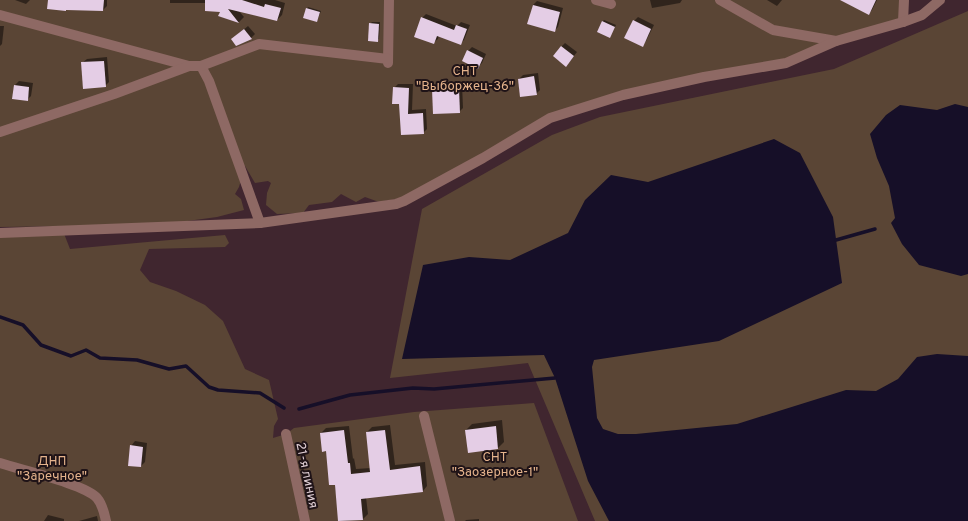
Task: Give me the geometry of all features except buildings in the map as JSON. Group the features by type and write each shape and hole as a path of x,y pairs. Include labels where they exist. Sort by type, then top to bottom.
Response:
{"street":[{"path":"0,14 189,66 201,66 259,44 388,61 389,0"},
{"path":"596,0 611,4"},
{"path":"720,0 773,30 836,41"},
{"path":"903,22 904,0"},
{"path":"0,233 260,223 396,204 483,158 550,118 623,95 704,77 786,63 836,41 903,22 922,15 940,0"},
{"path":"0,132 114,94 189,66"},
{"path":"201,66 209,81 260,223"},
{"path":"424,416 450,521"},
{"name":"21-я линия","path":"286,434 305,521"},
{"path":"0,464 78,486 91,493 98,499 103,507 106,521"}],"green space":[{"name":"СНТ \"Выборжец-36\"","path":"0,0 903,0 900,23 808,55 704,77 550,118 402,198 379,202 365,197 356,202 341,194 332,202 309,205 303,213 277,214 266,205 267,193 271,183 268,181 255,183 245,166 239,187 235,194 241,199 244,210 217,217 180,222 0,227"},
{"path":"968,11 968,521 595,521 528,363 390,378 422,209 552,135 600,117 834,69"},
{"path":"63,231 70,249 225,235 229,243 225,247 149,249 140,270 150,282 176,291 205,305 223,321 245,369 269,380 278,419 274,426 273,438 286,434 294,428 414,412 534,403 578,521 0,521 0,232"}],"shaded area":[{"path":"955,104 968,107 968,274 961,276 919,265 902,244 891,223 895,218 889,186 877,158 870,134 886,115 900,105 937,110"},
{"path":"774,139 800,153 833,217 842,283 719,341 594,360 592,367 597,418 603,429 618,434 636,434 737,424 846,390 876,391 898,379 917,357 937,354 968,356 968,521 609,521 588,481 555,378 544,355 402,359 423,265 469,257 510,260 568,233 585,200 611,175 648,182"}],"waterway":[{"path":"836,240 875,229"},
{"path":"0,317 23,325 41,345 71,356 86,350 100,358 137,360 169,369 186,366 209,387 218,390 260,393 284,408"},
{"path":"299,409 350,395 413,388 434,389 555,378"}],"park label":[{"name":"СНТ \"Заозерное-1\"","path":"495,464"},
{"name":"ДНП \"Заречное\"","path":"52,468"}]}
